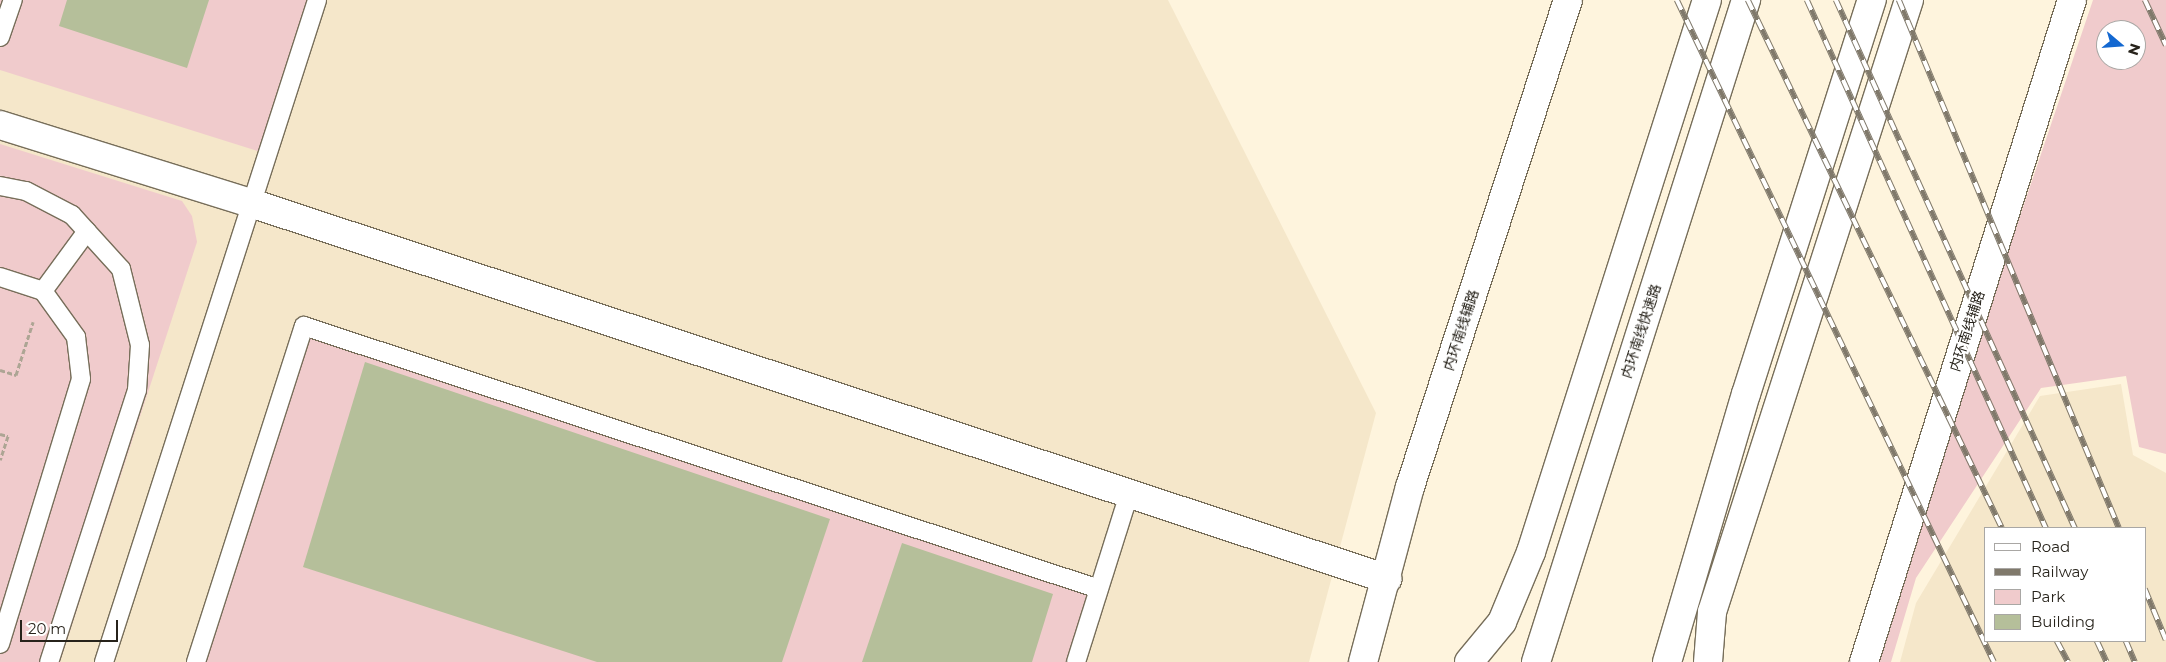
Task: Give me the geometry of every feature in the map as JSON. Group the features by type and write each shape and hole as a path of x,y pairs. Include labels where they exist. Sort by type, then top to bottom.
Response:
{"main road":[{"name":"内环南线辅路","path":"1363,662 1387,579 1410,487 1568,0"},
{"path":"1469,662 1502,622 1531,552 1708,0"},
{"name":"内环南线快速路","path":"1536,662 1746,0"},
{"path":"1668,662 1746,394 1872,0"},
{"path":"1708,662 1712,612 1909,0"},
{"name":"内环南线辅路","path":"1864,662 2072,0"},
{"path":"0,126 251,203 1387,579"}],"lane":[{"path":"0,37 13,0"},
{"path":"104,662 317,0"},
{"path":"0,186 33,195 72,215 121,268 140,345 137,390 49,662"},
{"path":"43,291 87,231"},
{"path":"0,277 43,291 76,337 81,380 0,644"},
{"path":"200,660 304,326 1099,589"},
{"path":"1076,662 1129,494"}],"path":[{"path":"0,370 16,375 43,291"},
{"path":"0,434 8,436 0,460"}],"shaded area":[{"path":"0,0 1168,0 1376,413 1309,662 0,662"},
{"path":"2121,384 2133,455 2166,473 2166,662 1900,662 1916,603 2040,396"}],"green space":[{"path":"0,0 317,0 267,154 0,70"},
{"path":"2093,0 2166,0 2166,454 2139,447 2126,376 2041,388 1916,578 1891,662 1874,662 1900,572"},
{"path":"0,144 182,201 192,216 197,242 60,662 0,662"},
{"path":"304,326 1099,589 1076,662 196,662"}],"building":[{"path":"67,0 209,0 187,68 59,26"},
{"path":"365,362 830,519 782,662 597,662 303,567"},
{"path":"902,543 1053,594 1032,662 862,662"}],"railway":[{"path":"1677,0 1984,641"},
{"path":"1748,0 2002,527"},
{"path":"1807,0 2046,527"},
{"path":"1836,0 2075,527"},
{"path":"1899,0 2119,527"},
{"path":"2145,0 2166,45"},
{"path":"2146,591 2166,640"},
{"path":"1984,642 1994,662"},
{"path":"2058,642 2068,662"},
{"path":"2097,642 2107,662"},
{"path":"2126,642 2135,662"}]}
